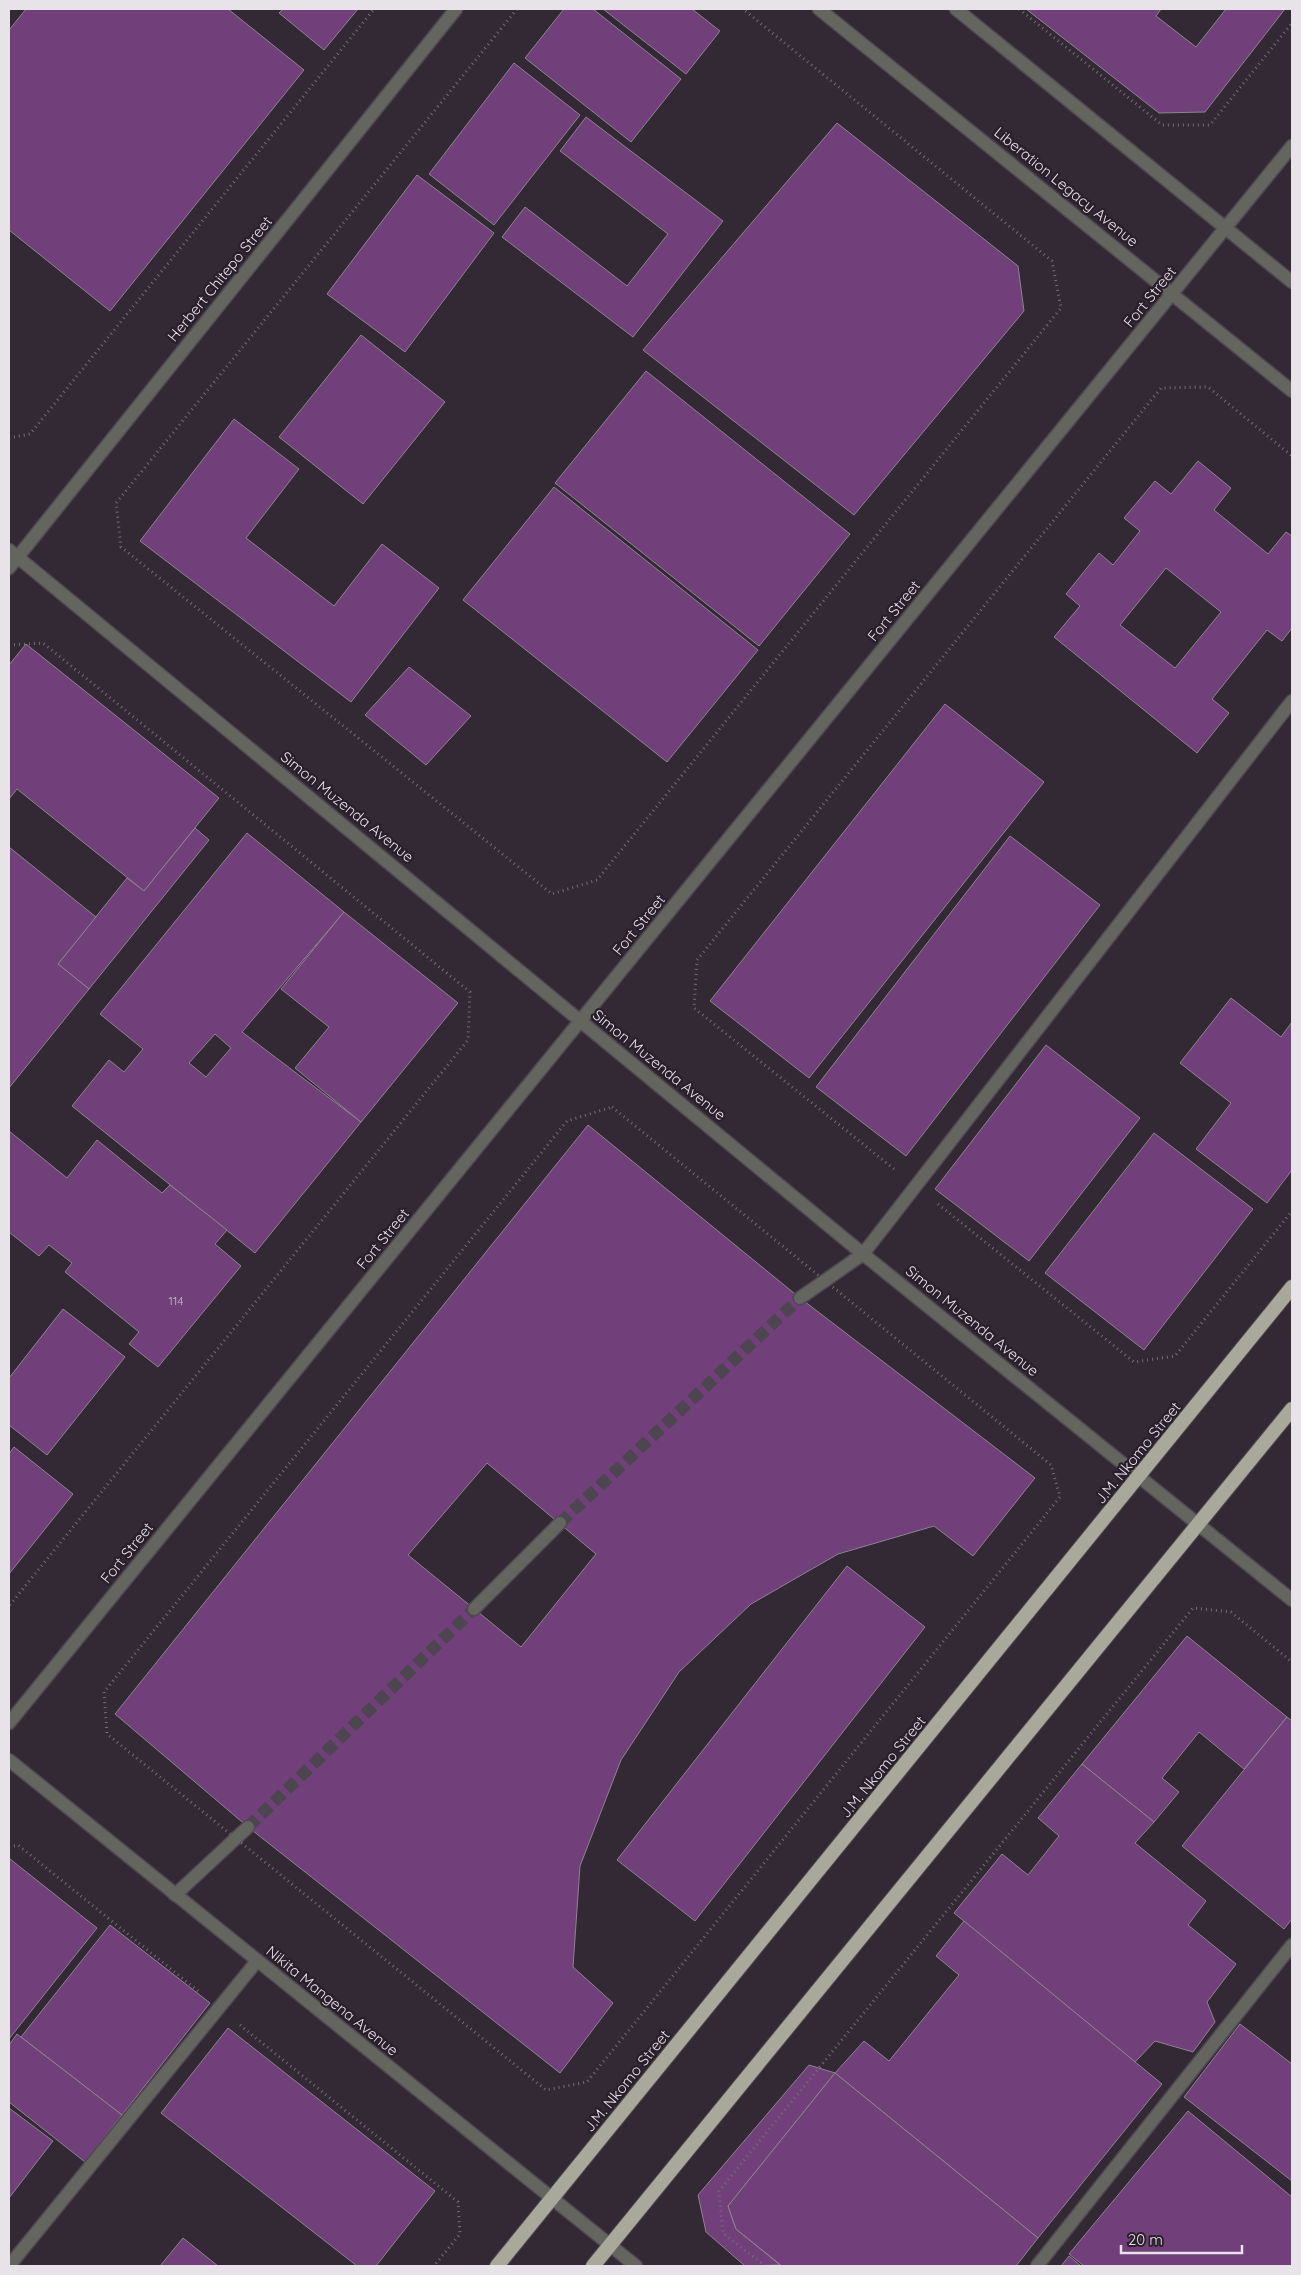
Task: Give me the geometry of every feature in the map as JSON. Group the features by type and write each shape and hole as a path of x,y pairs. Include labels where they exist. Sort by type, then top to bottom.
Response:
{"highway":[{"name":"J.M. Nkomo Street","path":"497,2266 1140,1477 1292,1287"},
{"path":"593,2266 1292,1409"}],"street":[{"name":"Herbert Chitepo Street","path":"9,568 13,554 456,9"},
{"name":"Liberation Legacy Avenue","path":"819,9 1292,391"},
{"path":"956,9 1292,282"},
{"name":"Fort Street","path":"9,1723 1173,295 1292,146"},
{"name":"Simon Muzenda Avenue","path":"13,554 863,1254 1292,1600"},
{"path":"800,1298 863,1254 1292,701"},
{"path":"474,1609 560,1523"},
{"name":"Nikita Mangena Avenue","path":"9,1760 636,2266"},
{"path":"175,1895 248,1827"},
{"path":"1037,2266 1292,1945"},
{"path":"9,2266 257,1961"}],"path":[{"path":"9,438 30,434 374,9"},
{"path":"517,9 116,503 121,547 552,894 597,880 1061,308 1052,261 743,9"},
{"path":"1019,9 1162,125 1210,125 1292,23"},
{"path":"1292,456 1208,387 1161,388 697,960 694,1008 1134,1362 1175,1356 1292,1210"},
{"path":"9,645 43,643 470,992 468,1040 9,1606"},
{"path":"612,1107 1050,1465 1060,1497 587,2082 546,2090 236,1838 107,1734 104,1692 567,1121 612,1107"},
{"path":"764,2266 723,2233 719,2191 1193,1608 1231,1612 1292,1662"},
{"path":"9,1847 18,1845 458,2202 460,2234 434,2266"}],"building":[{"path":"26,9 228,9 304,70 110,311 9,230 9,30"},
{"path":"283,9 358,9 324,50 279,13"},
{"path":"564,9 593,9 681,79 631,142 525,58"},
{"path":"603,9 692,9 720,31 686,74"},
{"path":"1026,9 1161,9 1156,16 1196,47 1226,9 1285,9 1205,112 1159,113"},
{"path":"514,63 580,115 494,225 429,174"},
{"path":"586,117 723,221 633,337 502,237 525,207 627,286 668,234 560,151"},
{"path":"837,123 1018,266 1024,311 854,515 643,350"},
{"path":"417,175 494,233 405,352 327,294"},
{"path":"361,335 445,402 363,504 279,437"},
{"path":"646,371 850,534 759,646 555,483"},
{"path":"234,419 299,469 246,538 334,606 382,544 439,588 351,702 140,541"},
{"path":"1198,461 1231,488 1214,510 1268,554 1286,532 1292,536 1292,628 1282,641 1267,630 1212,699 1229,713 1197,753 1054,637 1080,606 1066,594 1099,553 1113,565 1140,531 1124,518 1155,481 1171,494","holes":["1166,568 1221,612 1175,668 1120,625"]},
{"path":"554,487 758,650 667,762 463,600"},
{"path":"26,644 219,798 144,891 17,789 9,799 9,665"},
{"path":"409,667 471,716 426,765 365,715"},
{"path":"945,704 1044,782 809,1078 710,1001"},
{"path":"195,828 209,840 89,989 58,964 127,878 144,891"},
{"path":"247,833 344,912 242,1032 361,1122 255,1253 72,1106 109,1060 124,1072 143,1049 100,1014","holes":["215,1034 231,1048 206,1077 189,1063"]},
{"path":"1010,836 1100,905 906,1156 816,1087"},
{"path":"9,847 96,917 58,964 89,989 9,1088"},
{"path":"344,912 458,1003 361,1122 295,1068 329,1027 281,989"},
{"path":"1231,998 1281,1037 1292,1022 1292,1170 1267,1203 1196,1149 1231,1103 1180,1063"},
{"path":"1046,1045 1140,1118 1029,1261 935,1189"},
{"path":"588,1125 800,1298 1035,1478 973,1556 934,1526 838,1554 751,1604 679,1672 621,1760 580,1866 573,1967 613,2003 560,2073 248,1827 115,1714","holes":["487,1463 596,1554 521,1647 408,1555"]},
{"path":"9,1131 67,1178 97,1140 162,1193 170,1185 227,1230 215,1244 241,1266 158,1367 129,1344 139,1332 65,1272 72,1263 49,1245 39,1256 9,1232"},
{"path":"1154,1133 1253,1209 1144,1350 1045,1273"},
{"path":"63,1309 125,1357 47,1455 9,1425 9,1378"},
{"path":"14,1447 73,1494 9,1574 9,1454"},
{"path":"847,1566 925,1627 695,1921 617,1860"},
{"path":"1187,1636 1287,1717 1244,1769 1199,1732 1162,1778 1179,1792 1154,1822 1082,1764"},
{"path":"1287,1717 1292,1721 1292,1919 1284,1929 1182,1846"},
{"path":"1082,1764 1154,1822 1135,1843 1206,1901 1188,1925 1236,1964 1207,2002 1215,2022 1193,2052 1155,2041 1135,2062 954,1913 1002,1854 1028,1875 1059,1836 1038,1818"},
{"path":"10,1859 97,1928 9,2039 9,1861"},
{"path":"964,1921 1162,2084 1038,2238 835,2073 864,2041 889,2061 959,1975 936,1956"},
{"path":"110,1925 210,2003 122,2115 21,2037"},
{"path":"1240,2024 1292,2064 1292,2181 1184,2097"},
{"path":"228,2028 435,2191 376,2266 357,2266 161,2113"},
{"path":"17,2034 122,2115 85,2162 9,2102 9,2045"},
{"path":"809,2065 835,2073 728,2206 736,2229 780,2265 745,2266 706,2232 698,2195"},
{"path":"835,2073 1038,2238 1016,2266 782,2266 736,2229 728,2206"},
{"path":"9,2108 53,2141 9,2198"},
{"path":"1188,2111 1292,2197 1292,2266 1084,2266 1069,2254"},
{"path":"183,2238 218,2266 160,2266"},
{"path":"1069,2256 1081,2266 1061,2266"}],"tunnel":[{"path":"560,1523 800,1298"},
{"path":"248,1827 474,1609"}]}
